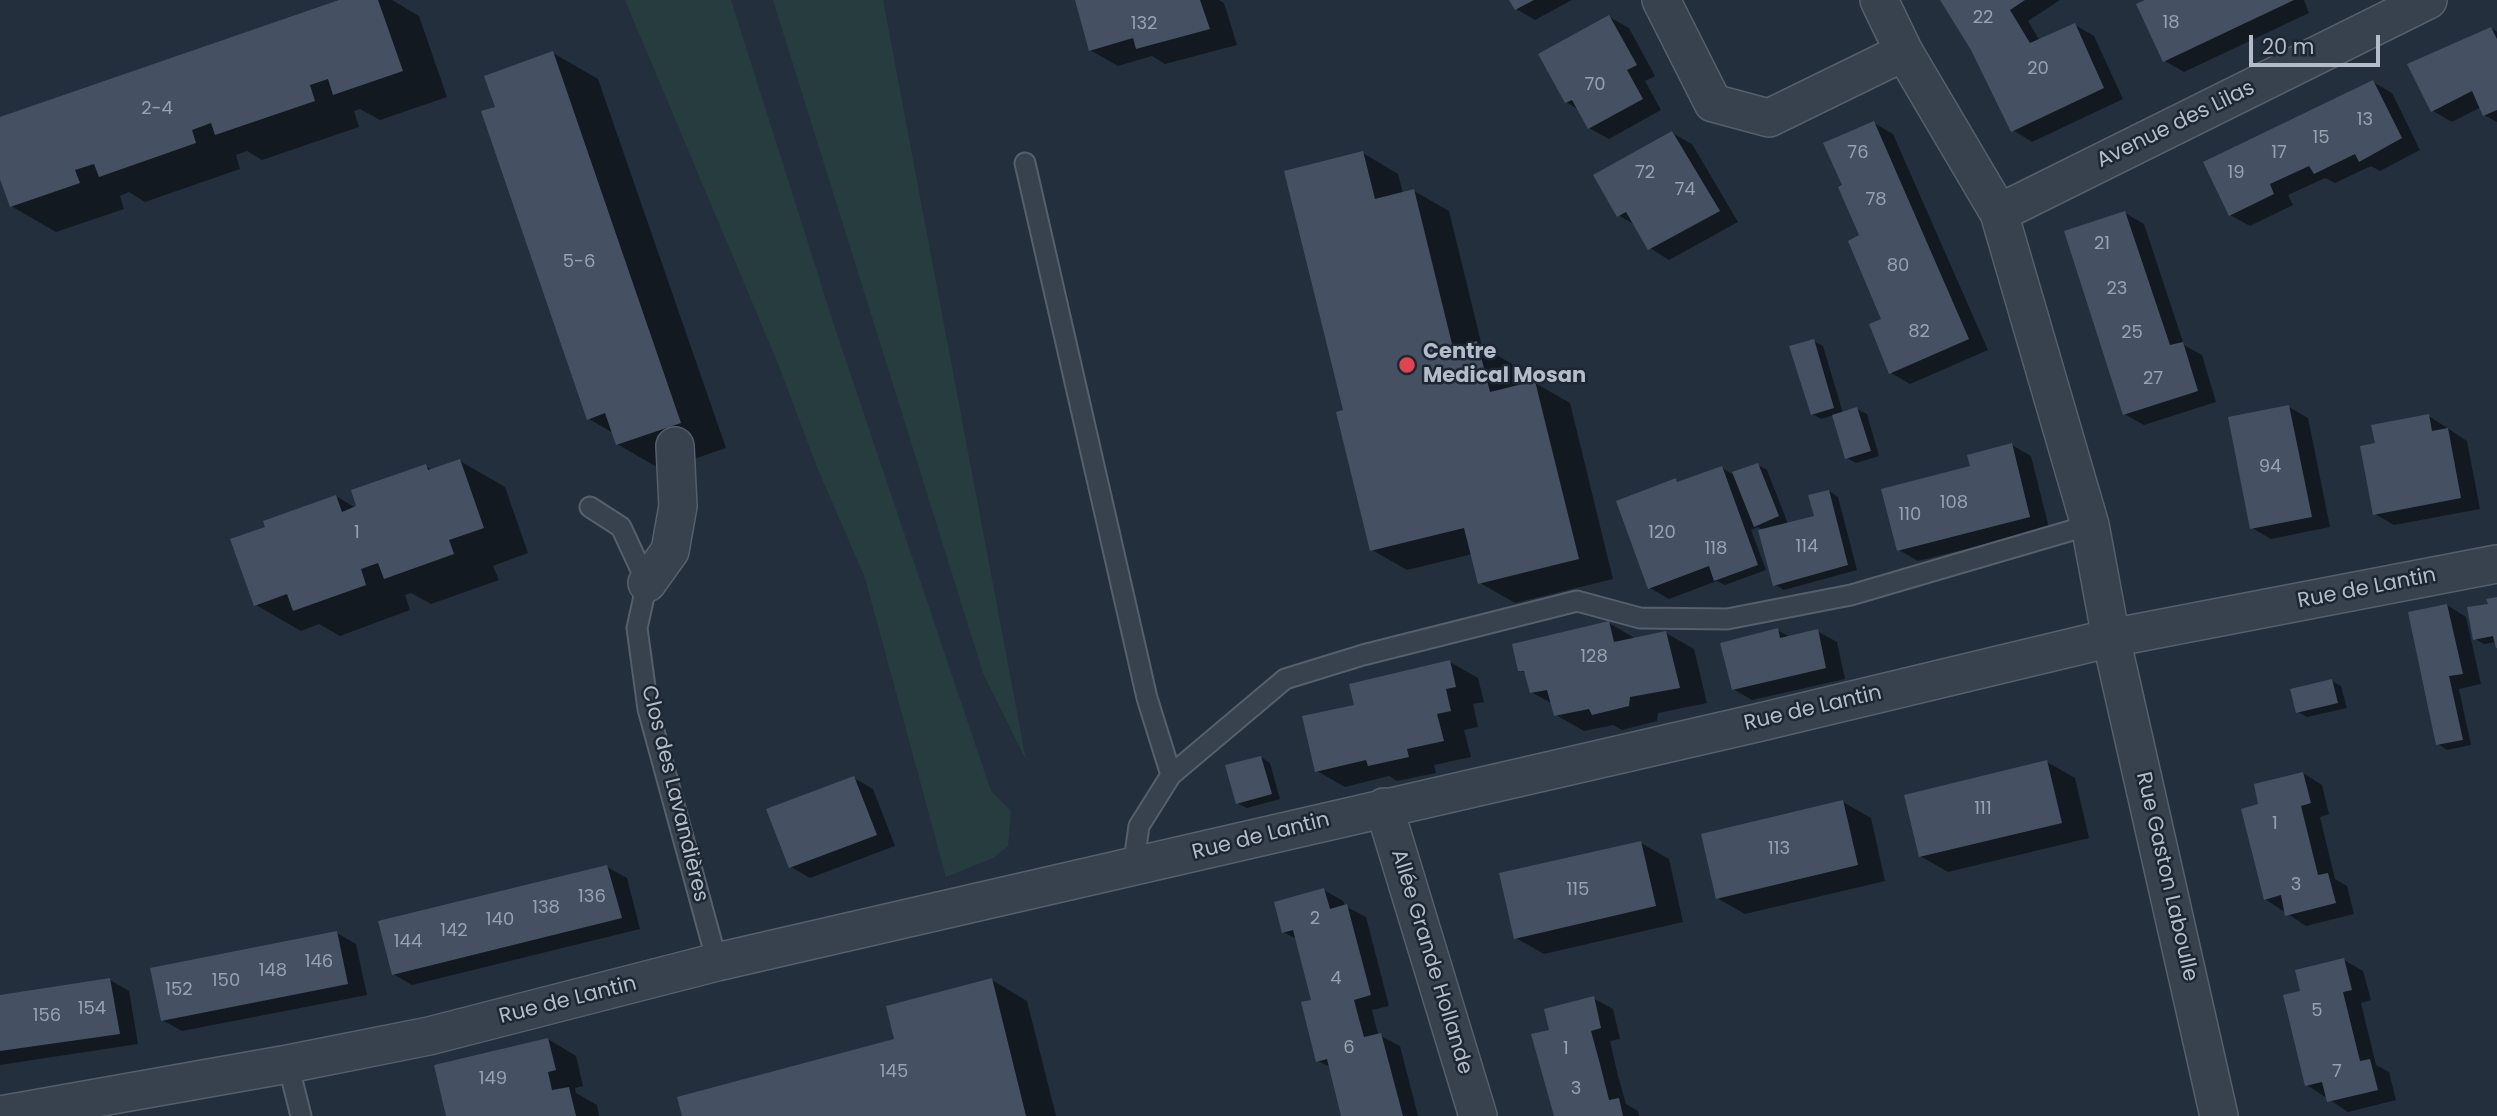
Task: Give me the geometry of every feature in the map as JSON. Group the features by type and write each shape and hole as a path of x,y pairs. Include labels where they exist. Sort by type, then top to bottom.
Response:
{"street":[{"path":"1661,0 1713,103 1769,118 1904,52"},
{"path":"1879,0 1904,52 1999,213 2090,524 2111,638"},
{"name":"Avenue des Lilas","path":"1999,213 2428,0"},
{"name":"Clos des Lavandières","path":"647,583 670,551 678,506 675,446"},
{"name":"Rue de Lantin","path":"0,1115 288,1065 429,1036 717,962 1133,868 2111,638 2497,564"},
{"name":"Rue Gaston Laboulle","path":"2111,638 2219,1116"},
{"name":"Allée Grande Hollande","path":"1384,807 1478,1116"}],"lane":[{"path":"1025,163 1147,698 1171,775"},
{"path":"590,507 621,527 647,583"},
{"path":"1133,868 1139,826 1171,775 1285,679 1363,655 1577,601 1640,618 1727,619 1851,595 2090,524"},
{"name":"Clos des Lavandières","path":"647,583 637,628 648,709 717,962"},
{"path":"288,1065 301,1116"}],"green space":[{"path":"625,0 731,0 835,328 991,791 1011,811 1008,846 993,858 946,877 865,578"},
{"path":"773,0 883,0 1026,760 983,673"}],"building":[{"path":"339,0 378,0 403,71 333,95 328,79 310,85 315,101 215,135 211,123 192,130 196,143 99,177 94,164 75,170 80,183 10,207 0,179 0,117"},
{"path":"1075,0 1200,0 1210,29 1136,49 1133,38 1089,51"},
{"path":"1509,0 1534,0 1515,10"},
{"path":"1940,0 2025,0 2010,10 2030,43 2075,23 2104,88 2011,132 1971,50"},
{"path":"2145,0 2294,0 2163,62 2136,4"},
{"path":"1609,15 1637,65 1627,70 1643,99 1588,129 1572,100 1565,103 1538,54"},
{"path":"2491,27 2497,39 2497,110 2483,116 2472,91 2431,112 2407,64"},
{"path":"553,51 681,423 616,445 605,413 587,420 481,111 495,107 484,76"},
{"path":"2373,80 2402,138 2359,162 2355,154 2314,174 2309,166 2270,184 2274,194 2229,216 2203,162"},
{"path":"1874,121 1969,339 1889,374 1869,324 1881,319 1848,241 1859,235 1838,187 1842,185 1823,143"},
{"path":"1672,131 1720,211 1648,250 1626,212 1617,217 1593,175"},
{"name":"Centre Medical Mosan","path":"1363,151 1375,199 1414,189 1453,348 1477,341 1490,392 1535,381 1579,559 1478,584 1464,528 1370,551 1336,412 1343,410 1284,171"},
{"path":"2125,211 2170,345 2183,342 2198,391 2123,415 2064,231"},
{"path":"1814,339 1834,408 1811,415 1789,346"},
{"path":"2289,405 2312,517 2250,529 2228,417"},
{"path":"1857,407 1871,451 1845,459 1832,415"},
{"path":"2429,414 2432,431 2448,428 2461,498 2373,515 2360,446 2375,443 2371,425"},
{"path":"2012,443 2030,517 1897,551 1881,489 1970,466 1967,455"},
{"path":"460,459 484,528 449,540 454,554 384,579 378,563 361,569 366,585 293,611 287,594 254,606 230,539 265,527 263,521 336,495 342,512 356,506 351,490 426,464 428,470"},
{"path":"1758,463 1779,516 1754,527 1732,472"},
{"path":"1722,466 1758,565 1714,581 1709,566 1648,589 1616,501 1676,478 1677,482"},
{"path":"1829,490 1848,565 1773,586 1758,530 1814,516 1808,495"},
{"path":"2497,597 2496,648 2493,636 2473,640 2467,607 2488,604 2486,599"},
{"path":"2447,604 2463,674 2449,676 2463,740 2436,745 2408,612"},
{"path":"1609,621 1614,642 1666,631 1680,688 1630,697 1629,706 1592,715 1589,709 1554,716 1547,690 1530,693 1524,671 1518,671 1512,644"},
{"path":"1778,628 1780,638 1818,629 1826,668 1732,690 1720,643"},
{"path":"1450,660 1456,687 1446,689 1451,711 1437,714 1444,741 1407,749 1409,757 1368,766 1366,760 1315,772 1302,716 1354,705 1349,684"},
{"path":"2332,679 2338,703 2296,713 2290,689"},
{"path":"1261,756 1272,794 1236,804 1225,765"},
{"path":"2047,760 2062,823 1919,857 1904,795"},
{"path":"2303,772 2311,803 2301,806 2318,875 2328,873 2336,903 2285,916 2281,895 2264,900 2241,809 2258,804 2254,784"},
{"path":"854,776 877,835 789,868 766,809"},
{"path":"1843,800 1858,865 1716,899 1701,834"},
{"path":"1641,841 1656,906 1514,939 1499,873"},
{"path":"607,865 622,918 392,975 378,921"},
{"path":"1324,888 1330,909 1347,904 1371,995 1354,1000 1359,1019 1364,1037 1381,1033 1403,1116 1341,1116 1327,1059 1316,1062 1301,1002 1311,1000 1293,930 1282,933 1274,902"},
{"path":"337,931 348,984 161,1021 150,968"},
{"path":"2344,958 2352,990 2343,992 2360,1061 2370,1059 2378,1090 2327,1102 2322,1082 2305,1086 2283,995 2300,991 2295,970"},
{"path":"110,978 120,1034 0,1051 0,995"},
{"path":"992,978 1026,1116 682,1116 677,1097 894,1039 886,1006"},
{"path":"1594,996 1601,1028 1591,1031 1609,1100 1619,1098 1623,1116 1554,1116 1531,1034 1549,1030 1544,1009"},
{"path":"548,1038 556,1070 548,1072 552,1090 569,1087 576,1116 446,1116 434,1065"}],"place":[{"name":"Centre Medical Mosan","path":"1407,365"}]}
